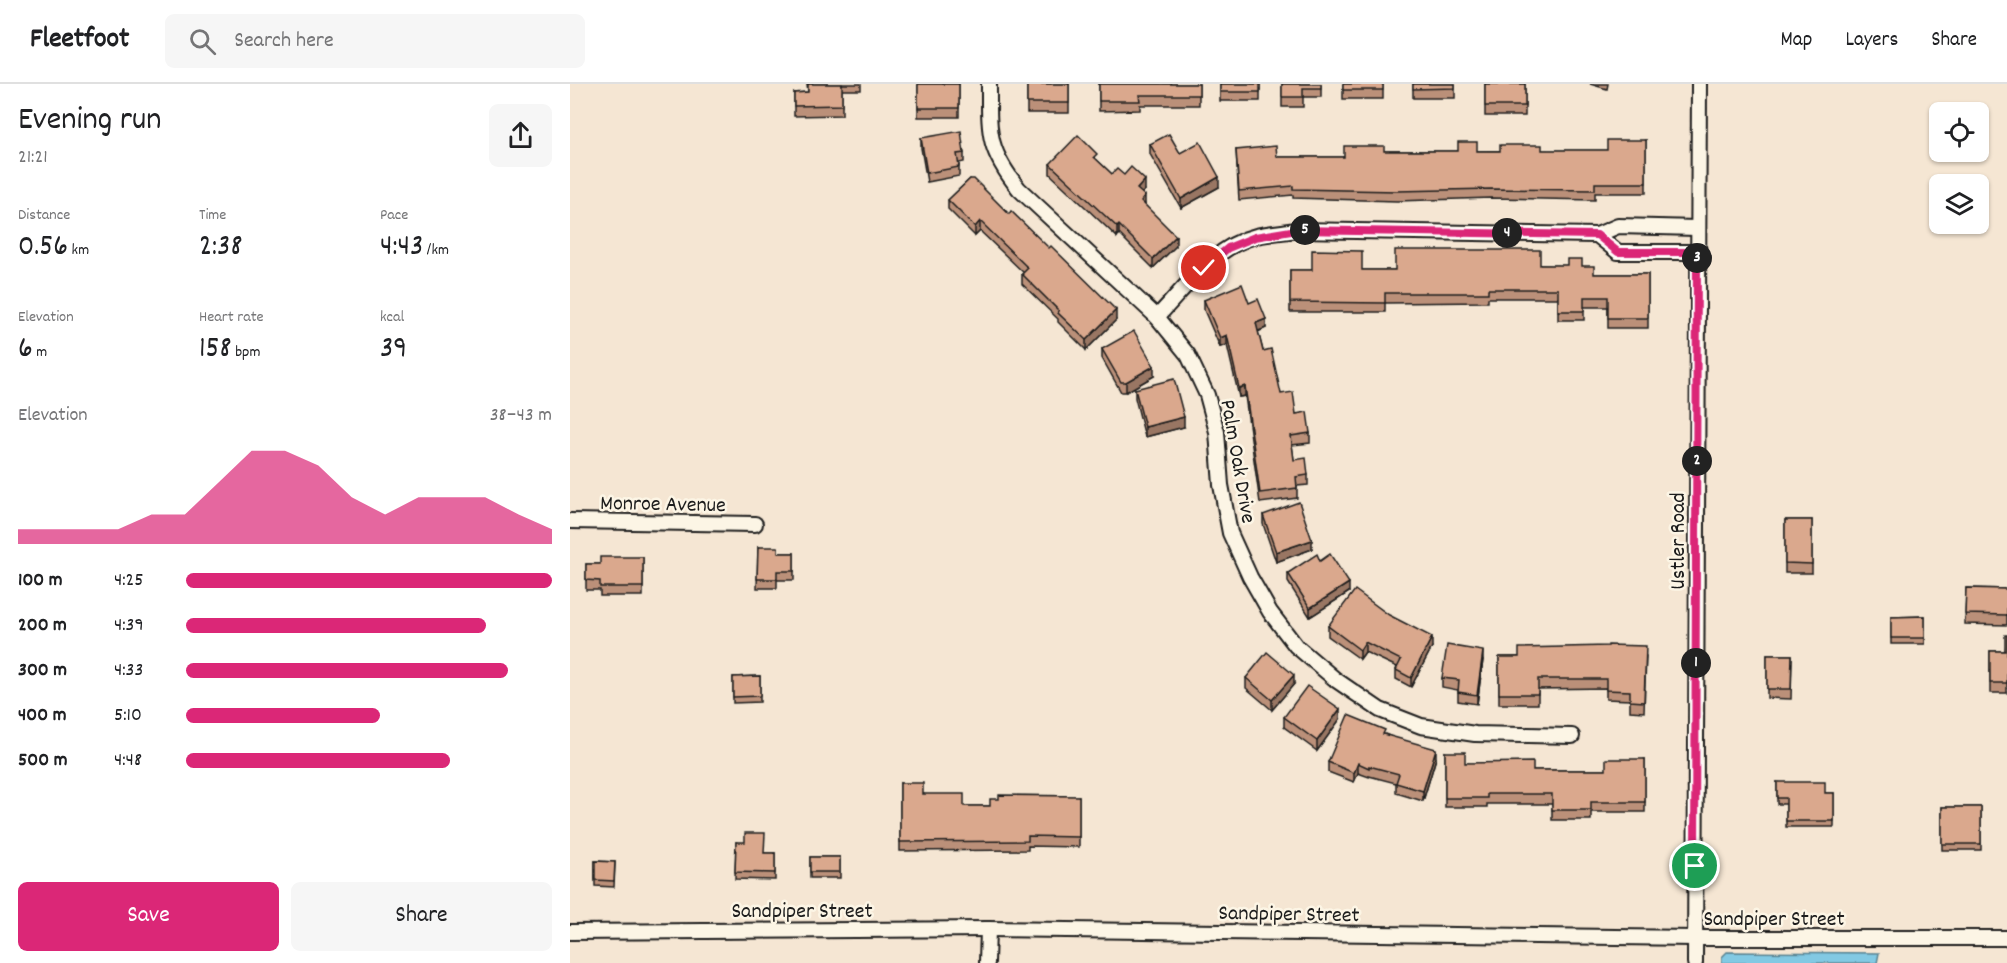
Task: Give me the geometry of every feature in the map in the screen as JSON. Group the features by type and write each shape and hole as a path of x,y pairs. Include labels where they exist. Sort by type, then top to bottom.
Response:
{"street":[{"name":"Palm Oak Drive","path":"989,84 989,129 994,150 1004,170 1019,189 1157,317 1188,354 1207,395 1217,432 1221,485 1230,532 1250,577 1265,603 1296,646 1336,680 1380,710 1421,726 1475,734 1572,736"},
{"name":"Ustler Road","path":"1695,963 1699,84"},
{"path":"1157,317 1204,268 1228,248 1255,237 1297,230 1597,235 1618,226 1697,228"},
{"path":"1645,252 1646,227"},
{"path":"1597,235 1618,252 1697,252"},
{"name":"Monroe Avenue","path":"570,521 755,524"},
{"path":"987,963 988,929"},
{"name":"Sandpiper Street","path":"570,932 988,929 1695,938 2007,938"}],"water":[{"path":"1727,952 1879,953 1877,963 1722,963 1722,957"}],"building":[{"path":"808,84 842,84 842,105 794,106 794,93 808,92"},
{"path":"918,84 959,84 959,108 918,108"},
{"path":"1027,84 1069,84 1069,103 1027,103"},
{"path":"1099,84 1199,84 1199,95 1139,95 1140,101 1099,101"},
{"path":"1220,84 1260,84 1260,92 1220,92"},
{"path":"1282,84 1321,84 1321,88 1303,88 1303,97 1282,97"},
{"path":"1343,84 1383,84 1383,90 1343,90"},
{"path":"1413,84 1455,84 1455,88 1413,89"},
{"path":"1485,84 1525,84 1525,106 1485,106"},
{"path":"961,131 964,153 957,154 959,167 927,173 921,138"},
{"path":"1169,134 1180,153 1200,142 1219,177 1181,199 1150,144"},
{"path":"1078,135 1097,154 1094,157 1112,174 1117,169 1124,175 1131,167 1145,180 1137,189 1145,196 1141,201 1176,236 1153,259 1119,225 1117,227 1050,164"},
{"path":"1607,140 1646,140 1646,183 1595,183 1595,190 1397,191 1293,189 1293,186 1239,191 1236,150 1276,146 1277,157 1344,157 1344,146 1384,146 1384,151 1458,151 1458,142 1477,142 1477,151 1500,151 1500,145 1542,145 1542,150 1607,150"},
{"path":"970,179 974,179 1009,214 1011,211 1049,248 1051,246 1116,310 1086,340 1022,274 1028,268 980,221 975,227 948,200"},
{"path":"1312,250 1362,251 1362,270 1395,270 1395,250 1540,250 1540,265 1567,265 1567,259 1582,259 1582,266 1594,266 1594,274 1648,274 1648,318 1608,318 1608,297 1584,297 1584,311 1558,311 1558,289 1488,289 1488,293 1385,293 1385,303 1290,302 1290,270 1312,270"},
{"path":"1242,284 1249,303 1258,299 1266,319 1256,323 1263,351 1271,349 1281,394 1293,392 1296,414 1307,412 1310,433 1291,436 1294,460 1306,458 1308,475 1296,477 1297,488 1260,493 1245,386 1239,388 1227,335 1220,338 1204,300"},
{"path":"1134,331 1154,366 1126,382 1121,382 1102,349"},
{"path":"1174,379 1184,417 1145,427 1135,389"},
{"path":"1299,502 1312,540 1276,552 1263,515"},
{"path":"1785,520 1812,520 1812,564 1785,563"},
{"path":"758,547 778,547 778,553 794,553 794,571 777,571 777,579 757,579"},
{"path":"1317,554 1320,561 1330,554 1349,583 1310,608 1288,573"},
{"path":"600,557 643,557 643,587 600,587 600,581 586,580 586,564 600,564"},
{"path":"1966,588 2007,589 2007,615 1965,614"},
{"path":"1355,590 1389,615 1432,637 1411,678 1396,670 1401,660 1365,642 1360,650 1328,626"},
{"path":"1925,616 1925,638 1891,638 1891,617"},
{"path":"2005,635 2007,635 2007,683 1990,683 1990,651 2005,651"},
{"path":"1447,645 1483,651 1477,695 1458,692 1459,680 1442,678"},
{"path":"1646,646 1644,702 1630,701 1630,691 1606,690 1606,679 1538,679 1538,694 1499,694 1499,657 1519,657 1519,648"},
{"path":"1267,652 1294,675 1272,700 1246,678"},
{"path":"1767,655 1792,655 1791,689 1767,689"},
{"path":"760,676 760,696 733,697 733,677"},
{"path":"1307,686 1340,709 1317,741 1284,717"},
{"path":"1348,715 1385,730 1383,734 1436,749 1423,791 1396,783 1399,774 1369,766 1369,768 1358,763 1354,773 1328,762"},
{"path":"1445,752 1465,752 1465,763 1533,762 1533,770 1606,770 1606,759 1645,759 1645,802 1591,802 1591,810 1552,810 1552,794 1487,794 1487,798 1445,798"},
{"path":"1777,782 1825,782 1825,793 1834,793 1834,821 1786,821 1786,798 1777,798"},
{"path":"900,783 923,783 923,794 964,794 964,806 990,806 990,799 999,799 999,795 1079,796 1079,837 1028,836 1028,841 900,842"},
{"path":"1942,807 1981,807 1981,844 1942,844"},
{"path":"745,833 765,833 764,853 775,853 775,873 735,872 736,842 745,842"},
{"path":"810,857 840,857 840,872 810,872"},
{"path":"595,861 615,862 614,881 595,880"}],"route":[{"path":"1204,268 1228,248 1255,237 1297,230 1597,235 1618,252 1697,252 1695,866"}]}
